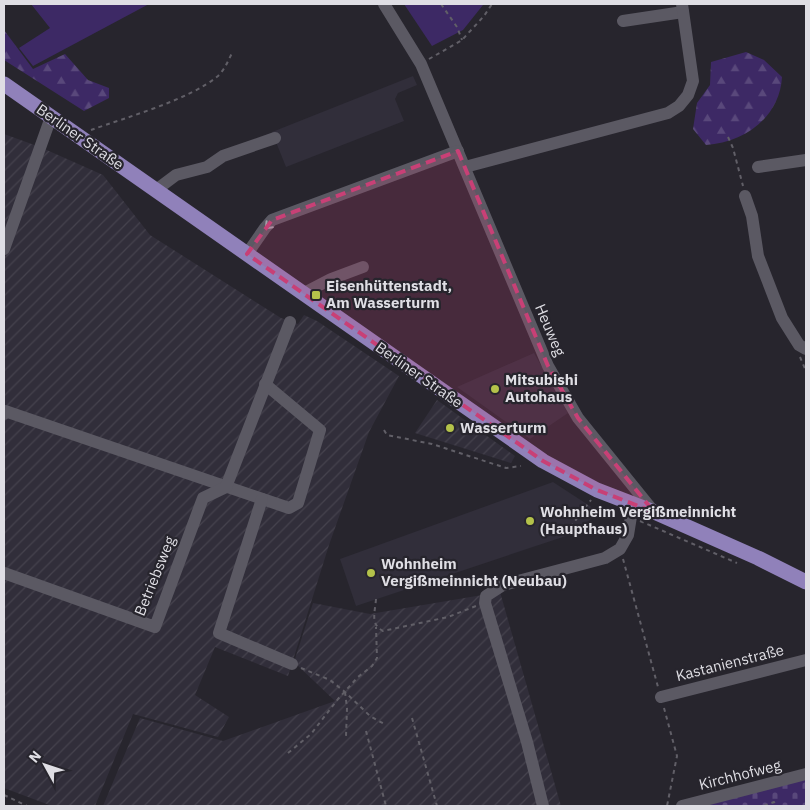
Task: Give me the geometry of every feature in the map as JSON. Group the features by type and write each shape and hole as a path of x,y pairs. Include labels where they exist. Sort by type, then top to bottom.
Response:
{"main road":[{"name":"Berliner Straße","path":"4,84 543,461 597,490 654,512 806,582"}],"street":[{"name":"Heuweg","path":"384,4 421,64 548,366 578,418 654,512"},
{"path":"465,167 668,113 679,106 688,96 694,81 683,8 623,21"},
{"path":"4,249 51,117"},
{"path":"156,190 176,175 207,167 223,156 275,138"},
{"path":"247,254 272,220 458,151"},
{"path":"758,168 806,160"},
{"path":"745,196 752,216 758,256 782,318 799,345 806,349"},
{"path":"304,293 331,279 363,267"},
{"path":"226,487 290,322"},
{"path":"4,411 289,508 298,503 320,430 265,384"},
{"name":"Betriebsweg","path":"4,573 155,627 203,498 226,487"},
{"path":"262,499 219,633 292,664"},
{"path":"543,806 527,742 485,603 486,596 503,585 605,558 620,549 628,535 633,504"},
{"name":"Kastanienstraße","path":"661,697 806,660"},
{"name":"Kirchhofweg","path":"682,806 806,774"}],"path":[{"path":"441,4 457,28 462,40"},
{"path":"421,64 462,40 484,16 492,4"},
{"path":"89,131 158,107 197,90 218,76 227,66 232,53"},
{"path":"728,137 743,179 745,196"},
{"path":"384,430 387,435 432,444 506,468 521,466"},
{"path":"548,534 572,525 597,490"},
{"path":"620,549 677,756 667,806"},
{"path":"288,753 311,734 338,699 358,677 372,666 377,658 376,627 374,622 376,599"},
{"path":"376,627 383,631 395,630 448,617 485,603"},
{"path":"292,664 330,680 346,692 370,716 386,725"},
{"path":"346,692 346,736"},
{"path":"412,718 437,806"},
{"path":"366,731 386,806"},
{"path":"4,795 26,806"},
{"path":"764,806 774,802 776,806"}],"highlighted area":[{"path":"458,151 548,366 578,418 654,512 597,490 543,461 247,254 272,220"}],"shaded area":[{"path":"413,76 417,85 398,93 395,99 404,121 286,167 272,132"},
{"path":"4,134 40,147 103,175 150,235 281,318 298,324 304,315 317,321 399,376 369,432 329,545 288,676 215,647 195,695 229,717 218,737 133,714 95,806 52,806 4,788"},
{"path":"534,353 568,413 530,439 457,387"},
{"path":"437,400 515,456 511,463 415,433"},
{"path":"553,482 596,510 584,530 356,606 340,559"},
{"path":"500,592 561,806 103,806 140,718 223,741 335,701 294,662 313,603 370,614"}],"green space":[{"path":"31,4 149,4 33,66 19,48 50,28"},
{"path":"404,4 483,5 463,30 432,46"},
{"path":"4,30 33,69 65,54 88,80 109,88 109,98 84,111 4,60"},
{"path":"746,52 764,60 782,77 780,91 775,104 758,125 746,133 734,139 706,145 693,129 697,103 710,85 711,62"},
{"path":"806,778 806,806 702,806"}],"place":[{"name":"Eisenhüttenstadt, Am Wasserturm","path":"316,295"},
{"name":"Mitsubishi Autohaus","path":"495,389"},
{"name":"Wasserturm","path":"450,428"},
{"name":"Wohnheim Vergißmeinnicht (Haupthaus)","path":"530,521"},
{"name":"Wohnheim Vergißmeinnicht (Neubau)","path":"371,573"}]}
